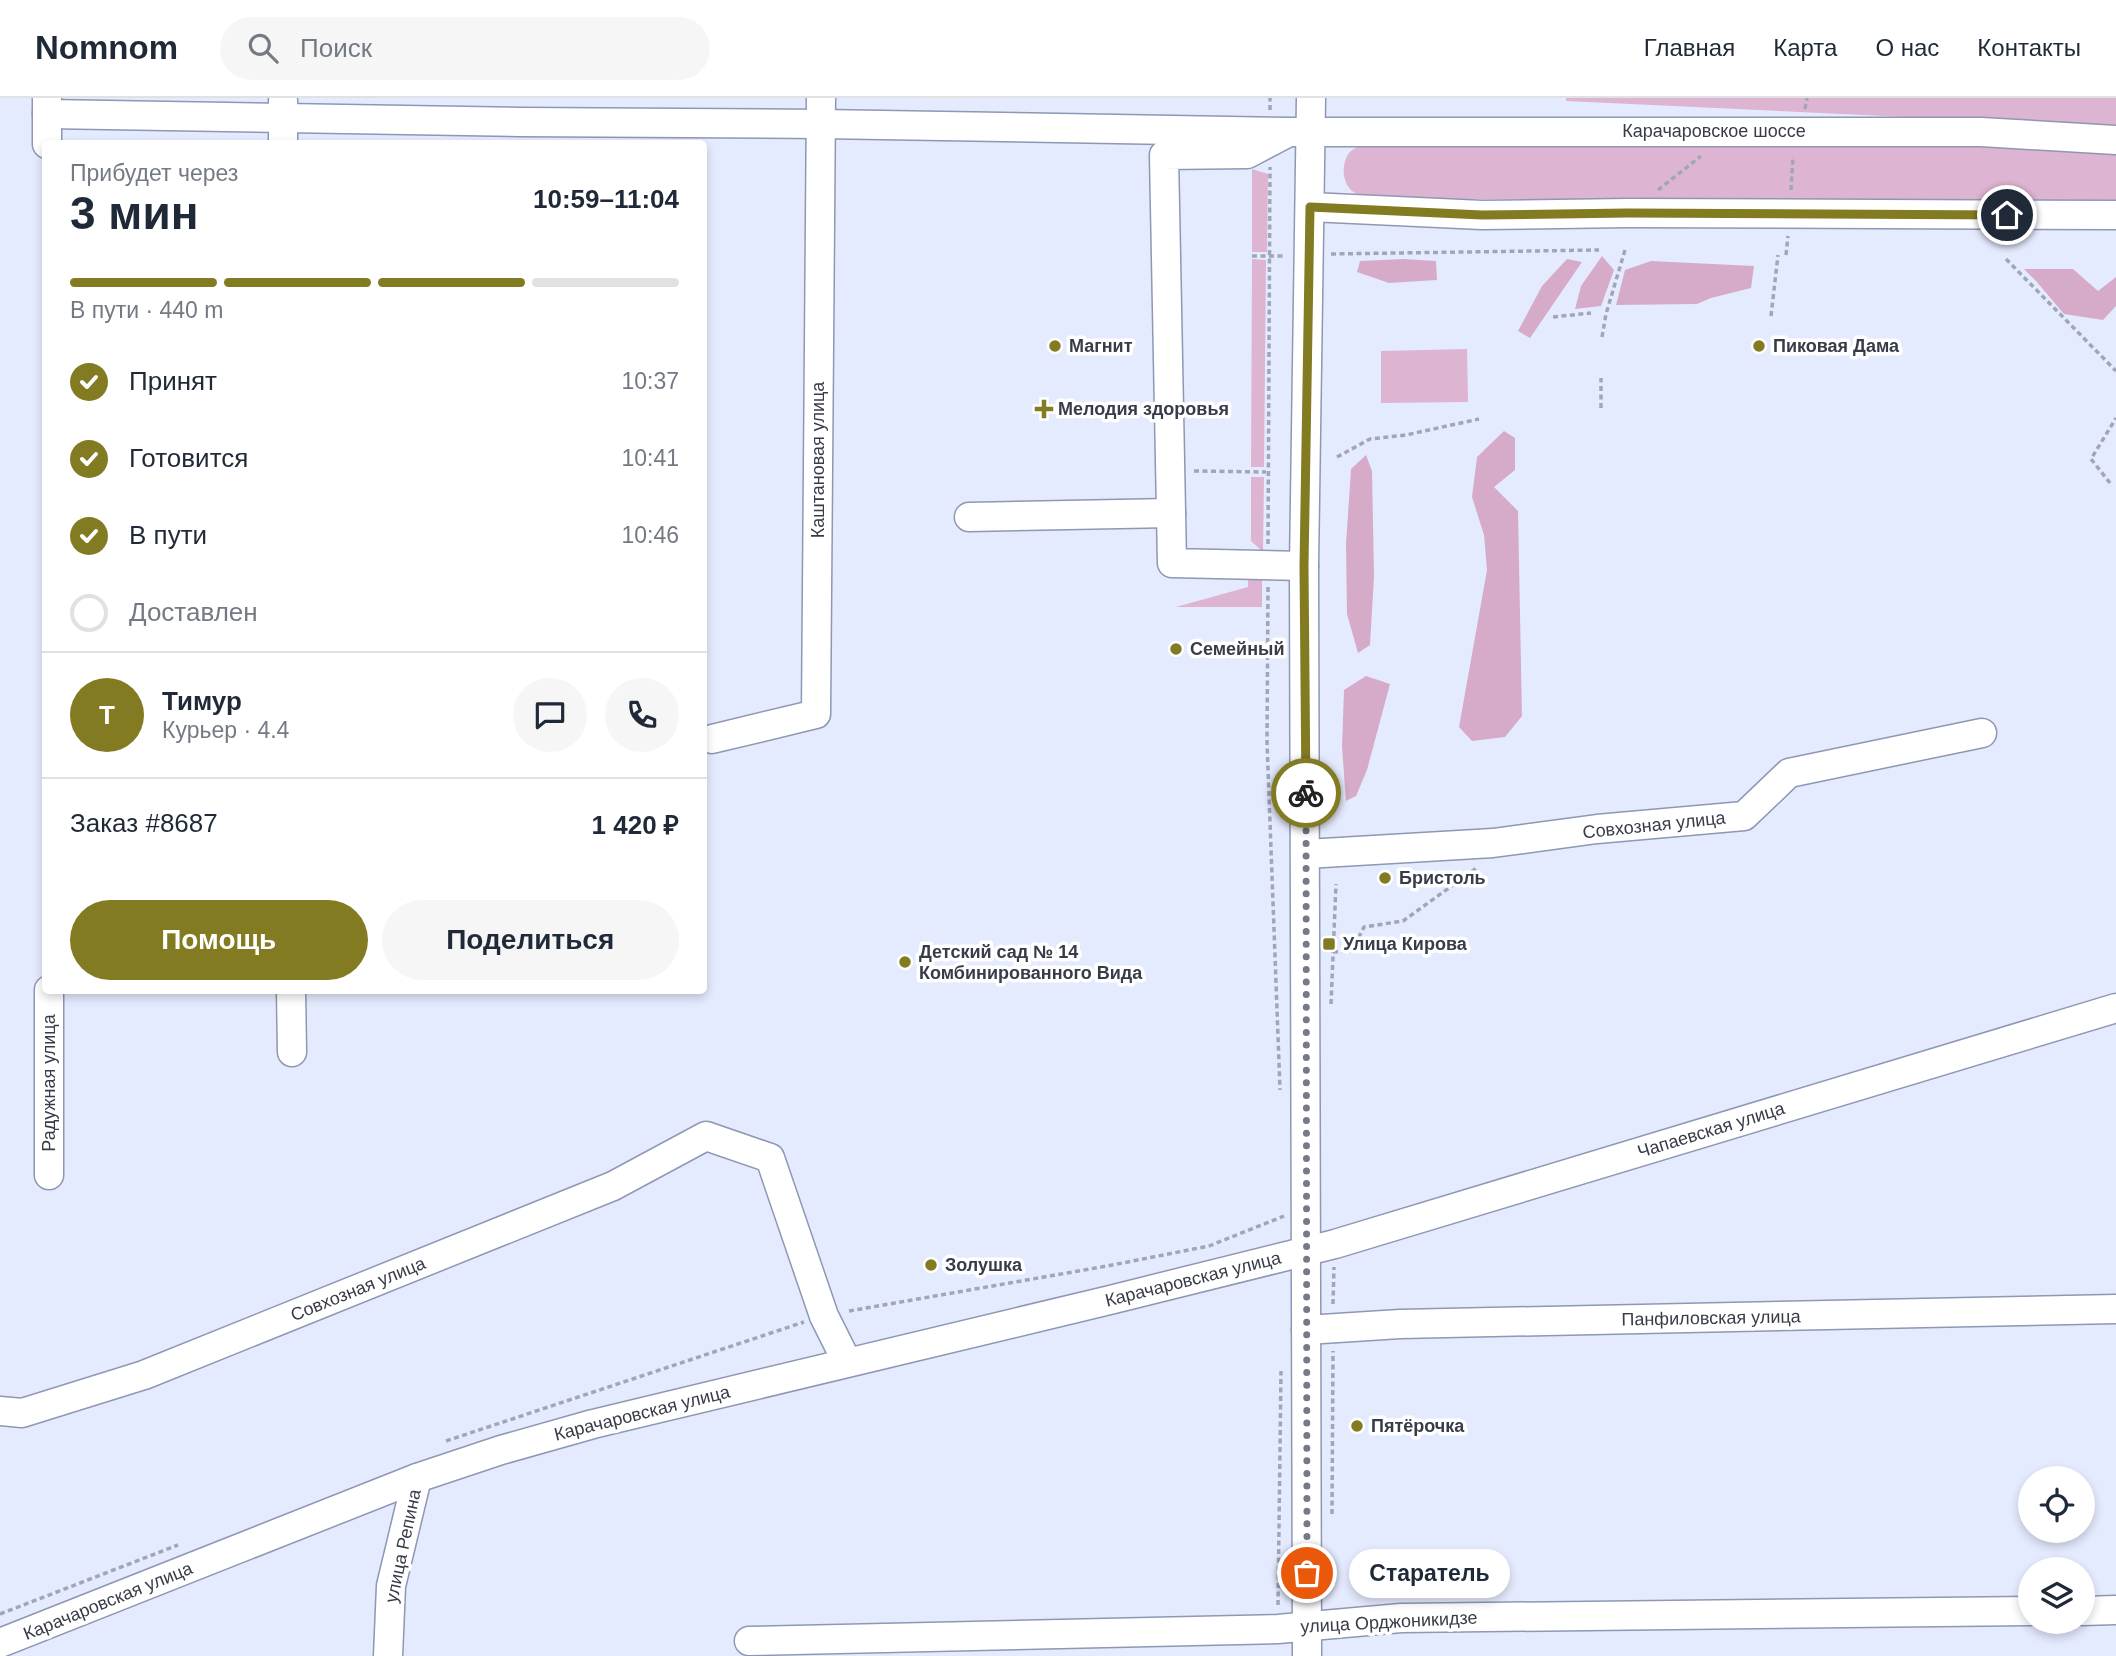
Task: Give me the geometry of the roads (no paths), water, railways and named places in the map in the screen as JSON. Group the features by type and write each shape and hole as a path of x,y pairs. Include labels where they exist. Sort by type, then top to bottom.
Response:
{"street":[{"path":"1304,566 1172,563 1164,155 1247,154 1285,134 1311,98"},
{"path":"47,106 47,140"},
{"name":"Карачаровское шоссе","path":"47,106 519,133 821,111 1285,134 1981,132 2116,140"},
{"name":"Каштановая улица","path":"712,739 816,714 821,111"},
{"path":"1285,134 1310,207 1304,566 1307,1656"},
{"path":"1310,207 1482,215 2116,215"},
{"path":"969,517 1171,513"},
{"name":"Совхозная улица","path":"1306,854 1493,843 1597,829 1744,816 1789,773 1982,733"},
{"name":"Радужная улица","path":"49,994 49,1175"},
{"path":"291,994 292,1052"},
{"name":"Чапаевская улица","path":"1306,1250 1335,1244 2116,1009"},
{"name":"Совхозная улица","path":"0,1411 22,1413 144,1375 613,1186 706,1136 770,1158 824,1315 847,1362"},
{"name":"Карачаровская улица","path":"0,1643 417,1478 501,1450 593,1424 1110,1300 1306,1250"},
{"name":"Панфиловская улица","path":"1306,1330 1400,1324 2116,1310"},
{"name":"улица Репина","path":"388,1656 391,1586 417,1478"},
{"path":"2095,1611 2116,1610"},
{"name":"улица Орджоникидзе","path":"749,1641 1278,1629 1415,1618 2018,1611"}],"place":[{"name":"Магнит","path":"1055,346"},
{"name":"Пиковая Дама","path":"1759,346"},
{"name":"Мелодия здоровья","path":"1044,409"},
{"name":"Семейный","path":"1176,649"},
{"name":"Бристоль","path":"1385,878"},
{"name":"Улица Кирова","path":"1329,944"},
{"name":"Детский сад № 14 Комбинированного Вида","path":"905,962"},
{"name":"Золушка","path":"931,1265"},
{"name":"Пятёрочка","path":"1357,1426"},
{"name":"Старатель","path":"1307,1573"}]}
